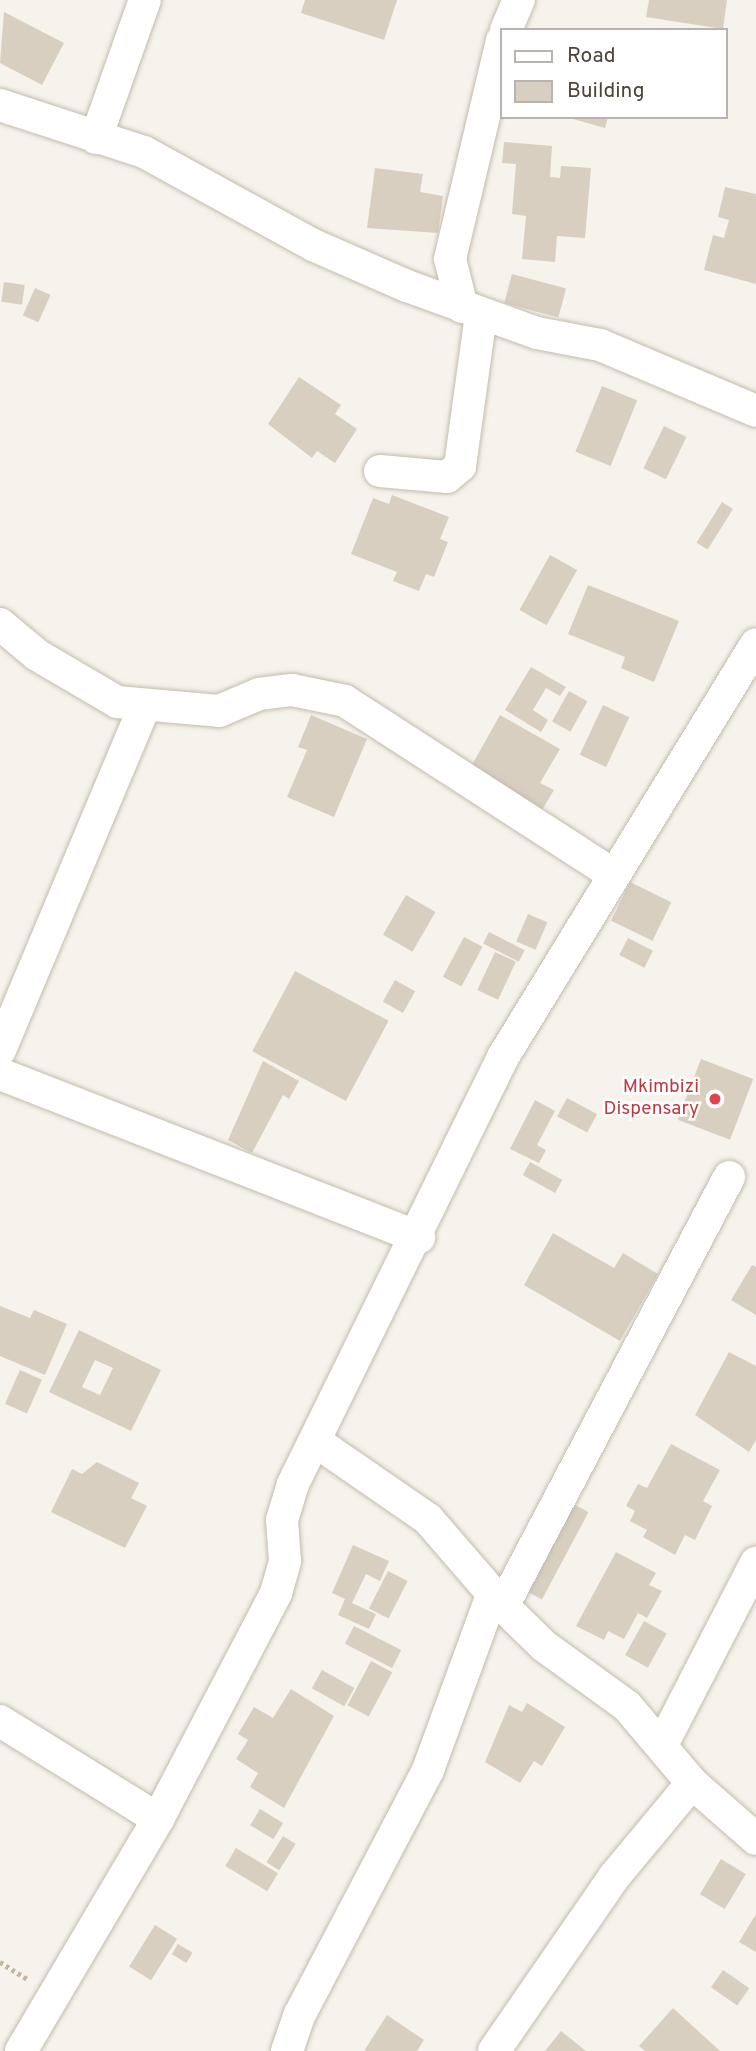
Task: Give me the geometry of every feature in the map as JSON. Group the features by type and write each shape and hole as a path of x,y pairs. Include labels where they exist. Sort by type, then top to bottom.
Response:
{"street":[{"path":"96,138 145,0"},
{"path":"507,28 519,0"},
{"path":"380,471 447,477 460,466 471,310 450,259 500,48"},
{"path":"0,105 177,167 313,245 471,310 600,345 756,411"},
{"path":"0,624 79,680 117,702 144,708 219,711 259,694 318,691 345,701 611,873"},
{"path":"21,2051 158,1819 275,1593 285,1561 282,1521 315,1441 419,1237 503,1057 611,873 756,644"},
{"path":"0,1049 144,708"},
{"path":"0,1074 419,1237"},
{"path":"287,2051 300,2014 418,1793 498,1599 729,1177"},
{"path":"315,1441 428,1519 498,1599 544,1646 627,1706 663,1743 692,1783 756,1839"},
{"path":"663,1743 756,1563"},
{"path":"0,1721 158,1819"},
{"path":"494,2051 614,1877 692,1783"}],"building":[{"path":"305,0 397,0 384,40 301,13"},
{"path":"649,0 727,0 723,28 646,17"},
{"path":"4,12 64,43 42,85 0,63"},
{"path":"573,119 607,119 605,128"},
{"path":"504,142 552,146 550,177 560,178 561,166 591,168 585,238 557,236 555,262 522,259 526,216 512,214 516,164 502,163"},
{"path":"375,168 423,174 420,192 443,196 438,233 367,228"},
{"path":"725,187 756,194 756,284 704,270 713,235 724,238 729,220 718,217"},
{"path":"512,274 566,288 558,317 504,303"},
{"path":"4,282 25,285 22,305 1,302"},
{"path":"35,288 51,295 38,322 23,315"},
{"path":"299,377 341,405 335,414 357,429 335,463 317,451 312,458 268,424"},
{"path":"602,386 637,400 611,466 575,452"},
{"path":"664,426 686,437 666,479 643,468"},
{"path":"392,495 449,517 440,539 448,542 434,577 426,574 419,591 393,581 397,572 351,554 373,498 389,504"},
{"path":"722,502 733,509 708,550 697,543"},
{"path":"550,555 577,570 547,625 519,610"},
{"path":"588,585 679,621 654,682 621,668 625,657 568,634"},
{"path":"531,667 566,687 560,696 546,688 533,710 548,720 541,732 505,710"},
{"path":"569,691 587,701 570,732 552,722"},
{"path":"603,705 629,717 606,767 580,755"},
{"path":"311,715 367,739 334,817 287,797 307,750 298,747"},
{"path":"500,715 560,749 540,783 554,790 536,820 464,779"},
{"path":"630,882 671,902 652,941 611,921"},
{"path":"406,895 435,912 412,952 383,935"},
{"path":"528,914 547,922 536,950 516,942"},
{"path":"489,932 525,950 519,962 483,944"},
{"path":"464,937 483,947 461,987 443,977"},
{"path":"628,938 653,951 644,968 619,955"},
{"path":"495,952 516,962 498,1000 477,990"},
{"path":"295,971 389,1021 346,1101 252,1051"},
{"path":"395,980 415,991 403,1013 383,1002"},
{"name":"Mkimbizi Dispensary","path":"701,1059 753,1079 730,1140 678,1120"},
{"path":"263,1061 299,1081 289,1099 283,1095 252,1153 228,1140"},
{"path":"567,1098 597,1114 587,1133 557,1117"},
{"path":"535,1100 555,1111 537,1145 546,1150 539,1163 510,1149"},
{"path":"530,1162 562,1180 555,1193 523,1175"},
{"path":"553,1233 614,1268 623,1253 658,1274 620,1341 524,1285"},
{"path":"752,1265 756,1267 756,1315 731,1300"},
{"path":"0,1306 30,1318 34,1310 67,1324 45,1375 0,1356"},
{"path":"79,1330 161,1370 131,1431 49,1392","holes":["95,1360 113,1368 100,1395 82,1387"]},
{"path":"729,1352 756,1366 756,1440 749,1452 695,1415"},
{"path":"20,1370 42,1380 27,1414 5,1404"},
{"path":"671,1444 720,1470 703,1501 712,1506 695,1540 685,1535 675,1555 643,1537 647,1530 630,1521 635,1511 626,1506 638,1484 647,1488"},
{"path":"97,1462 139,1483 131,1498 147,1506 125,1548 51,1512 72,1469 82,1474"},
{"path":"562,1498 588,1512 542,1599 516,1585"},
{"path":"353,1545 389,1561 380,1581 366,1574 352,1603 376,1614 369,1629 338,1615 345,1599 332,1593"},
{"path":"616,1552 656,1573 649,1585 662,1591 647,1618 638,1613 624,1639 608,1631 604,1640 576,1626"},
{"path":"388,1571 408,1581 389,1618 369,1608"},
{"path":"644,1621 667,1634 648,1668 625,1655"},
{"path":"354,1626 401,1650 392,1668 345,1644"},
{"path":"371,1661 392,1672 369,1716 348,1705"},
{"path":"322,1670 354,1688 344,1706 312,1688"},
{"path":"291,1689 334,1716 284,1808 250,1787 258,1773 236,1759 248,1740 238,1734 254,1707 273,1718"},
{"path":"527,1703 565,1727 542,1766 534,1761 520,1783 485,1762 509,1705 522,1712"},
{"path":"260,1809 283,1823 273,1839 250,1825"},
{"path":"283,1836 296,1844 279,1870 267,1862"},
{"path":"236,1848 278,1873 267,1891 225,1866"},
{"path":"721,1859 746,1874 725,1909 700,1894"},
{"path":"756,1914 756,1952 739,1942"},
{"path":"155,1925 177,1939 151,1980 129,1967"},
{"path":"178,1944 193,1953 186,1963 172,1954"},
{"path":"723,1970 749,1988 737,2006 711,1987"},
{"path":"673,2008 720,2051 645,2051 639,2046"},
{"path":"387,2015 424,2040 417,2051 364,2051"},
{"path":"561,2031 586,2051 545,2051"}],"place":[{"name":"Mkimbizi Dispensary","path":"715,1099"}]}
